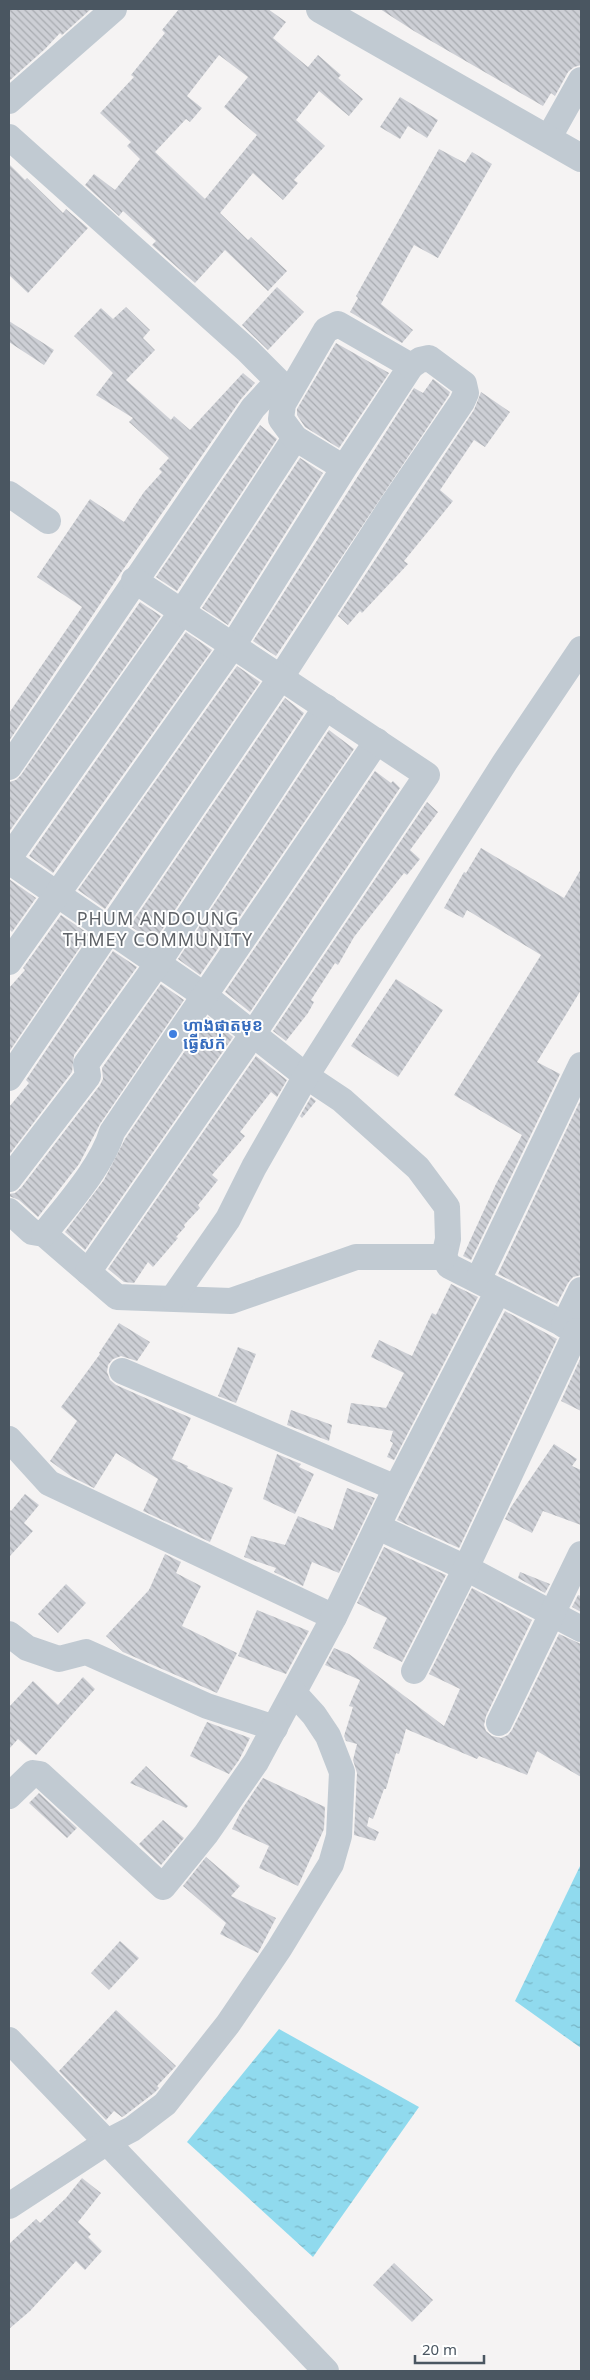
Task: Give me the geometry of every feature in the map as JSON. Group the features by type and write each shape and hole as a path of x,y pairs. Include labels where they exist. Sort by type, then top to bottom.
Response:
{"street":[{"path":"9,101 114,9"},
{"path":"320,9 581,158"},
{"path":"548,139 581,80"},
{"path":"9,137 190,298 284,386"},
{"path":"9,767 134,580 253,408 284,386 326,330 338,324 411,366"},
{"path":"9,962 232,647 344,468 411,366 420,360 429,358 464,384 466,393 281,677 9,1078"},
{"path":"284,386 281,419 295,438 344,468"},
{"path":"295,438 182,613 9,859 205,996 306,1076 342,1100 418,1168 447,1207 448,1239 444,1257 445,1262 449,1266 574,1330"},
{"path":"9,494 48,521"},
{"path":"88,1272 253,1034 427,775 134,580"},
{"path":"173,1298 228,1219 254,1167 306,1076 505,762 581,649"},
{"path":"9,1179 88,1076 86,1064 158,962 326,706"},
{"path":"44,1234 83,1184 109,1142 112,1132 377,741"},
{"path":"9,1796 33,1773 40,1774 163,1887 206,1834 256,1762 334,1617 378,1527 488,1286 580,1075"},
{"path":"9,1211 32,1232 44,1234 117,1297 231,1301 356,1257 444,1257"},
{"path":"414,1671 466,1568 574,1330 581,1290"},
{"path":"122,1371 396,1488"},
{"path":"9,1438 49,1483 334,1617"},
{"path":"378,1527 466,1568 581,1629"},
{"path":"499,1723 581,1554"},
{"path":"9,1634 27,1648 59,1658 86,1652 208,1706 275,1728"},
{"path":"9,2206 106,2142 132,2129 170,2096 228,2024 280,1949 331,1864 340,1836 342,1772 328,1736 314,1715 294,1693"},
{"path":"9,2040 326,2371"}],"water":[{"path":"581,1864 581,2048 515,2001"},
{"path":"279,2029 419,2107 313,2257 187,2142"}],"building":[{"path":"9,9 91,9 62,35 60,33 9,81"},
{"path":"179,9 268,9 286,22 273,38 308,67 318,55 341,75 338,78 363,99 349,116 319,91 296,120 325,146 294,180 298,183 283,200 253,173 220,213 248,240 251,237 287,271 268,291 225,250 195,283 152,245 156,241 123,211 119,216 85,185 94,174 115,190 140,159 127,146 131,142 100,113 134,77 131,75 165,33 162,30","holes":["219,55 248,77 224,107 257,135 205,199 155,152 186,119 190,122 202,108 187,96"]},
{"path":"380,9 581,9 581,65 574,67 568,72 555,96 551,93 543,106 414,31"},
{"path":"400,97 438,120 427,138 408,126 400,139 380,127"},
{"path":"439,149 465,163 472,152 492,164 438,258 414,245 381,304 413,330 402,343 350,312 358,298 356,296"},
{"path":"9,164 25,180 27,178 63,213 66,209 88,228 28,293 9,275"},
{"path":"277,287 304,312 268,350 242,325"},
{"path":"126,307 150,330 143,338 155,350 126,380 171,420 174,416 190,430 243,373 255,383 241,399 122,571 9,741 9,713 82,607 37,577 90,499 124,522 144,492 162,472 159,469 169,458 129,422 133,418 96,395 113,373 74,336 101,308 113,319"},
{"path":"9,321 54,350 44,365 9,342"},
{"path":"336,343 389,373 339,448 305,427 297,415 297,409"},
{"path":"433,379 450,392 449,395 276,656 253,641 414,388 423,393"},
{"path":"481,392 510,412 485,447 474,440 440,490 453,501 404,561 408,564 362,613 360,611 348,625 338,616 474,410"},
{"path":"260,425 277,439 177,591 156,577"},
{"path":"300,458 323,473 228,625 202,608"},
{"path":"140,602 161,616 9,832 9,782 16,780 21,775"},
{"path":"186,632 212,650 53,873 29,856"},
{"path":"237,666 260,682 105,909 78,890"},
{"path":"285,698 304,713 154,942 130,926"},
{"path":"329,730 354,749 200,975 178,959"},
{"path":"375,771 391,783 393,781 400,788 250,1012 225,992"},
{"path":"427,802 438,812 410,850 420,859 407,875 404,873 354,937 338,965 335,963 311,1000 314,1002 308,1013 286,1041 273,1031"},
{"path":"481,848 564,898 581,869 581,990 537,1062 560,1074 471,1260 463,1256 496,1184 522,1135 454,1095 541,955 467,910 463,918 444,908 464,872 466,873"},
{"path":"9,879 36,898 12,932 9,929"},
{"path":"61,915 89,934 9,1052 9,988 25,970 23,968"},
{"path":"113,951 137,967 74,1055 72,1072 9,1155 9,1107 29,1083 26,1080"},
{"path":"396,979 443,1010 398,1077 351,1046"},
{"path":"161,984 184,1000 100,1124 79,1164 38,1217 19,1200 9,1196 9,1194 15,1193 21,1188 100,1085 103,1079 102,1068"},
{"path":"208,1017 233,1037 85,1250 65,1232 104,1180 125,1139"},
{"path":"256,1056 287,1080 277,1097 271,1092 240,1132 245,1136 212,1175 218,1180 198,1205 200,1208 184,1225 185,1227 176,1237 178,1238 153,1267 148,1262 134,1283 124,1282 108,1269"},
{"path":"311,1097 316,1101 302,1118 300,1116"},
{"path":"581,1099 581,1275 573,1277 568,1283 557,1304 498,1274"},
{"path":"451,1284 478,1297 394,1460 387,1457 393,1443 390,1441 393,1431 347,1423 351,1403 386,1408 404,1373 371,1357 379,1340 412,1356 432,1313 436,1315"},
{"path":"505,1311 557,1339 459,1548 397,1520"},
{"path":"119,1323 150,1342 137,1361 121,1356 113,1359 108,1365 107,1372 110,1380 116,1385 191,1418 172,1459 188,1466 187,1468 233,1488 210,1542 143,1511 158,1479 116,1453 94,1488 72,1477 50,1461 77,1421 61,1407 100,1354"},
{"path":"238,1347 256,1354 236,1403 218,1396"},
{"path":"581,1357 581,1411 561,1401"},
{"path":"291,1410 332,1425 329,1441 287,1425"},
{"path":"554,1444 577,1459 572,1466 581,1470 581,1525 543,1511 532,1533 505,1519 511,1507"},
{"path":"277,1454 301,1464 299,1467 314,1474 295,1514 263,1499"},
{"path":"347,1488 375,1498 339,1573 312,1562 303,1586 274,1572 276,1568 244,1557 251,1536 285,1545 298,1516 333,1530"},
{"path":"25,1494 39,1505 24,1523 33,1531 9,1557 9,1509 11,1511"},
{"path":"384,1547 446,1575 402,1662 373,1648 387,1618 357,1603"},
{"path":"165,1554 181,1562 176,1573 201,1586 182,1626 237,1653 217,1693 123,1652 106,1636 149,1590"},
{"path":"520,1572 550,1584 545,1593 518,1578"},
{"path":"66,1584 86,1603 58,1633 38,1614"},
{"path":"472,1588 532,1620 486,1716 484,1725 486,1731 492,1736 501,1738 508,1735 512,1730 559,1634 581,1644 581,1777 537,1751 527,1775 479,1756 477,1759 406,1729 399,1754 396,1753 386,1789 384,1789 373,1819 369,1817 367,1826 379,1832 375,1841 354,1835 357,1773 353,1760 357,1744 346,1741 344,1736 353,1707 349,1706 360,1680 325,1665 334,1648 349,1654 444,1726 460,1689 429,1674"},
{"path":"578,1595 581,1596 581,1612 572,1607"},
{"path":"257,1610 309,1631 286,1674 238,1656"},
{"path":"83,1677 95,1689 36,1755 18,1739 9,1749 9,1707 33,1681 58,1705"},
{"path":"207,1722 250,1738 239,1760 229,1774 190,1756"},
{"path":"146,1766 188,1806 186,1808 130,1783"},
{"path":"263,1778 325,1807 324,1829 298,1886 259,1868 269,1846 232,1829 242,1809"},
{"path":"39,1793 77,1828 67,1838 29,1803"},
{"path":"163,1820 184,1838 161,1865 139,1844"},
{"path":"206,1857 240,1886 231,1896 276,1918 258,1953 220,1934 226,1923 183,1886"},
{"path":"120,1941 139,1958 109,1990 91,1973"},
{"path":"116,2010 176,2066 157,2086 159,2088 154,2093 124,2116 122,2117 114,2111 106,2120 59,2071"},
{"path":"82,2178 101,2193 78,2222 91,2234 88,2237 102,2251 85,2270 76,2261 30,2311 9,2329 9,2244 36,2219 40,2223 66,2198"},
{"path":"394,2263 433,2300 412,2322 373,2285"}],"place":[{"name":"ហាងផាតមុខ ធ្វើសក់","path":"173,1034"}],"district":[{"name":"PHUM ANDOUNG THMEY COMMUNITY","path":"158,928"}]}
